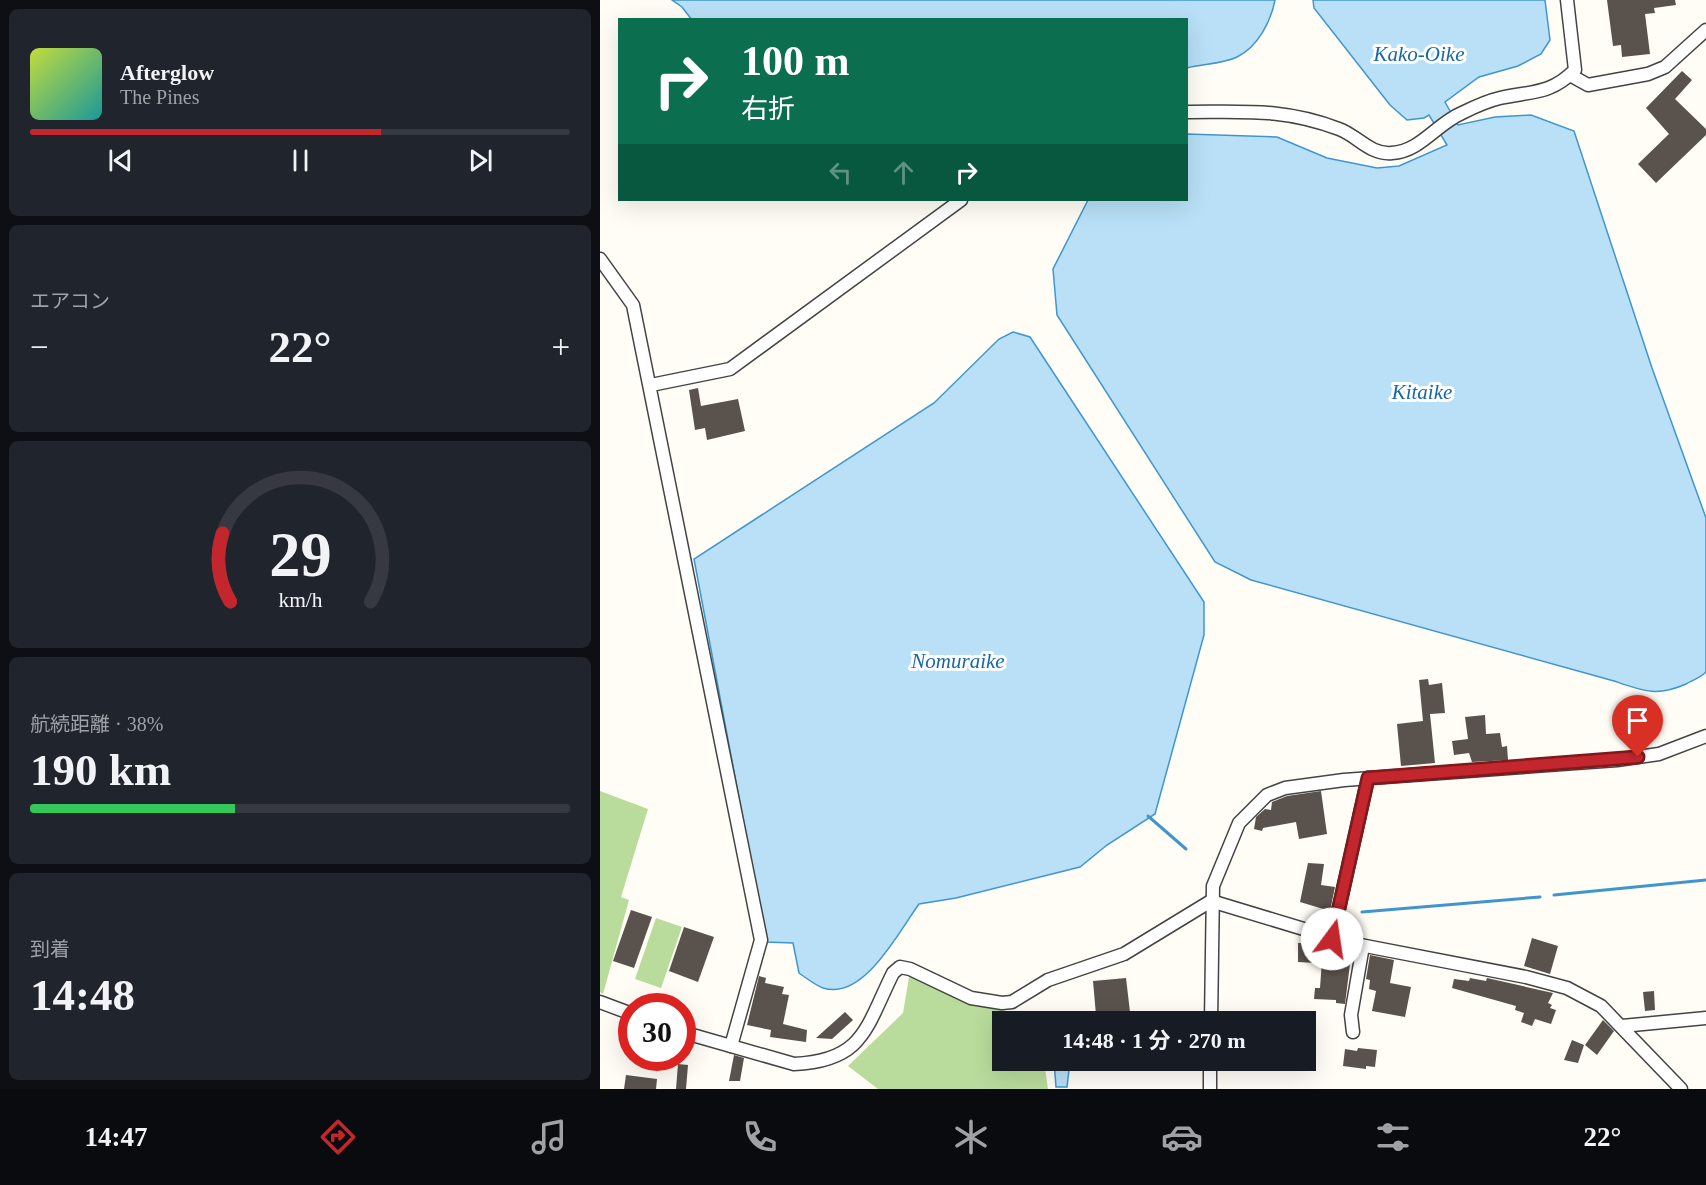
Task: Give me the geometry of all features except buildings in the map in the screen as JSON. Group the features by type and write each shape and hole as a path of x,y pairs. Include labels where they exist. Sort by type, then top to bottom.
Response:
{"street":[{"path":"1188,112 1281,112 1305,116 1343,130 1378,152 1392,153 1414,148 1459,114 1499,98 1540,93 1564,81 1575,70 1567,0"},
{"path":"1570,75 1588,85 1648,74 1665,67 1706,30"},
{"path":"651,385 730,369 960,201"},
{"path":"600,260 633,305 651,385 693,609 761,940 731,1046"},
{"path":"1210,1011 1213,886 1239,823 1267,795 1285,788 1368,778 1617,759 1676,749 1706,736"},
{"path":"1332,939 1368,778"},
{"path":"696,1036 794,1064 813,1063 845,1053 860,1041 893,973 900,967 910,969 971,998 1002,1004 1012,1002 1048,980 1124,954 1211,902 1332,939 1526,977 1567,988 1601,1006 1682,1089"},
{"path":"1353,1032 1351,1015 1363,946"},
{"path":"600,1002 618,1009"},
{"path":"1622,1026 1706,1018"},
{"path":"1210,1071 1210,1089"}],"green space":[{"path":"600,791 648,809 621,897 629,900 603,994 600,992"},
{"path":"656,918 682,927 661,988 635,979"},
{"path":"909,977 973,1004 1006,1011 992,1011 992,1071 1045,1071 1048,1089 878,1089 848,1066 903,1013"}],"water":[{"path":"672,0 1275,0 1262,33 1244,53 1225,61 1188,68 1188,18 690,18 682,7"},
{"name":"Kitaike","path":"1313,0 1545,0 1550,40 1541,54 1518,66 1479,77 1445,102 1458,125 1495,117 1531,115 1574,131 1652,368 1706,518 1706,672 1699,677 1676,688 1658,691 1642,690 1251,580 1215,562 1057,315 1053,269 1087,201 1188,201 1188,134 1277,137 1327,158 1377,168 1399,166 1447,145 1429,115 1424,118 1407,120 1390,105 1314,8"},
{"name":"Nomuraike","path":"1013,332 1030,337 1204,602 1204,635 1155,814 1107,845 1080,867 956,898 919,904 891,946 866,974 852,984 838,989 823,988 799,973 793,943 766,942 694,559 934,403 999,339"},
{"path":"1055,1071 1069,1071 1067,1087 1056,1087"}],"waterway":[{"path":"1148,816 1186,849"},
{"path":"1554,895 1706,880"},
{"path":"1362,912 1540,897"}],"route":[{"path":"1332,939 1368,778 1638,757"}],"water label":[{"name":"Kako-Oike","path":"1419,54"}]}
